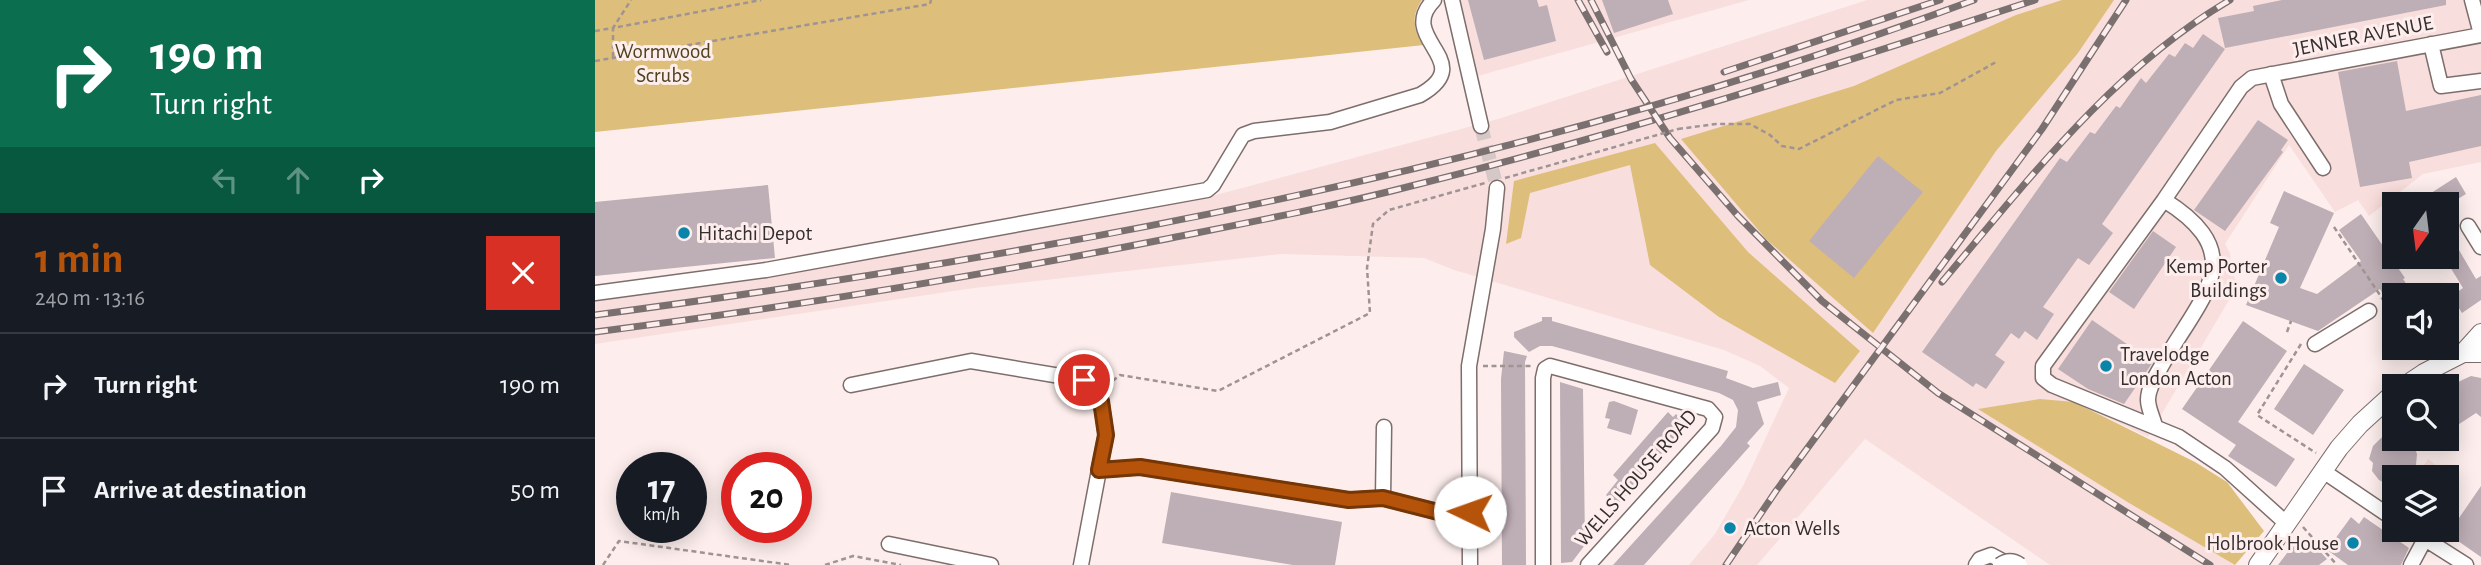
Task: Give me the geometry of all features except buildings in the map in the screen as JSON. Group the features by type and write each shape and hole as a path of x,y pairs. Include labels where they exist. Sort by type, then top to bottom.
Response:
{"main road":[{"path":"2422,374 2472,353 2481,333"},
{"path":"2258,565 2295,525 2321,463 2382,404"}],"street":[{"path":"595,293 766,270 1207,190 1213,185 1243,135 1254,131 1330,122 1420,95 1431,89 1436,83 1442,62 1440,54 1430,44 1424,31 1424,13 1434,0"},
{"path":"1452,0 1481,126"},
{"path":"2472,0 2481,34"},
{"name":"JENNER AVENUE","path":"2164,200 2241,87 2252,78 2481,34"},
{"path":"2431,44 2441,86 2481,81"},
{"path":"2271,74 2289,119 2323,168"},
{"path":"1470,565 1469,366 1493,229 1498,182"},
{"path":"2155,426 2148,400 2153,380 2205,296 2214,273 2208,237 2185,214 2164,200 2043,366 2043,378 2052,385 2179,437 2225,468 2295,525"},
{"path":"2468,226 2481,247"},
{"path":"2309,342 2369,310"},
{"path":"851,385 971,361 1084,380 1101,401 1106,435 1081,565"},
{"name":"WELLS HOUSE ROAD","path":"1543,565 1543,378 1545,369 1553,366 1707,409 1715,417 1711,428 1588,565"},
{"path":"1383,498 1384,427"},
{"path":"2321,463 2382,510"},
{"path":"1099,470 1140,467 1349,500 1383,498 1442,513 1470,512"},
{"path":"2423,542 2414,560 2430,565"},
{"path":"2430,542 2466,565"},
{"path":"889,544 992,565"},
{"path":"1976,565 1980,559 1991,555 2011,564"}],"path":[{"path":"613,57 613,28 631,0"},
{"path":"595,31 761,0"},
{"path":"595,61 930,4 931,0"},
{"path":"1095,394 1120,375 1218,391 1370,313 1367,268 1373,224 1389,210 1498,182 1678,129 1716,124 1750,124 1770,135 1782,146 1799,149 1896,100 1940,93 1998,61"},
{"path":"2334,228 2382,298"},
{"path":"2287,332 2291,321"},
{"path":"2309,342 2257,415 2321,463"},
{"path":"1480,366 1533,366"},
{"path":"2295,525 2337,565"},
{"path":"603,565 619,541 791,565"},
{"path":"825,565 853,556 901,565"}],"shaded area":[{"path":"1458,0 1749,0 1474,77"},
{"path":"1867,0 2481,0 2481,162 2423,174 2400,192 2382,192 2382,206 2369,216 2358,200 2335,212 2289,145 2225,244 2230,253 2231,270 2238,285 2148,437 2074,402 1979,409 2129,503 2235,565 2050,565 1865,439 1757,565 1689,565 1715,534 1744,484 1789,388 1760,366 1724,350 1454,270 1424,258 1281,254 974,288 595,344 595,300 767,276 997,237 1216,195 1498,119"},
{"path":"2428,459 2436,465 2424,465"}],"green space":[{"name":"Wormwood Scrubs","path":"595,0 1422,0 1415,22 1417,33 1424,45 595,132"},
{"path":"2062,0 2114,0 2078,53 1996,151 1873,333 1766,239 1681,139 1854,86 2016,15"},
{"path":"1655,143 1748,252 1860,351 1835,383 1719,317 1650,265 1630,165 1530,193 1521,238 1506,244 1514,181"},
{"path":"2040,399 2074,402 2195,462 2227,482 2264,531 2235,565 1978,409"}],"tunnel":[{"path":"1481,126 1497,188"}],"railway":[{"path":"1578,0 1607,52"},
{"path":"1591,0 1631,79 1670,138 1738,216 1822,301 1938,393 2210,565"},
{"path":"1724,72 1940,0"},
{"path":"595,315 944,263 1119,232 1293,196 1467,156 1638,110 1808,58 1974,0"},
{"path":"595,332 737,313 1020,267 1352,200 1572,144 2035,0"},
{"path":"1726,565 1776,491 2042,129 2126,0"},
{"path":"1942,282 2041,166 2110,92 2188,28 2230,0"}],"place":[{"name":"Hitachi Depot","path":"684,233"},
{"name":"Kemp Porter Buildings","path":"2281,278"},
{"name":"Travelodge London Acton","path":"2106,366"},
{"name":"Acton Wells","path":"1730,528"},
{"name":"Holbrook House","path":"2353,543"}],"route":[{"path":"1084,380 1101,401 1106,435 1099,470 1140,467 1349,500 1383,498 1442,513 1470,512"}]}
